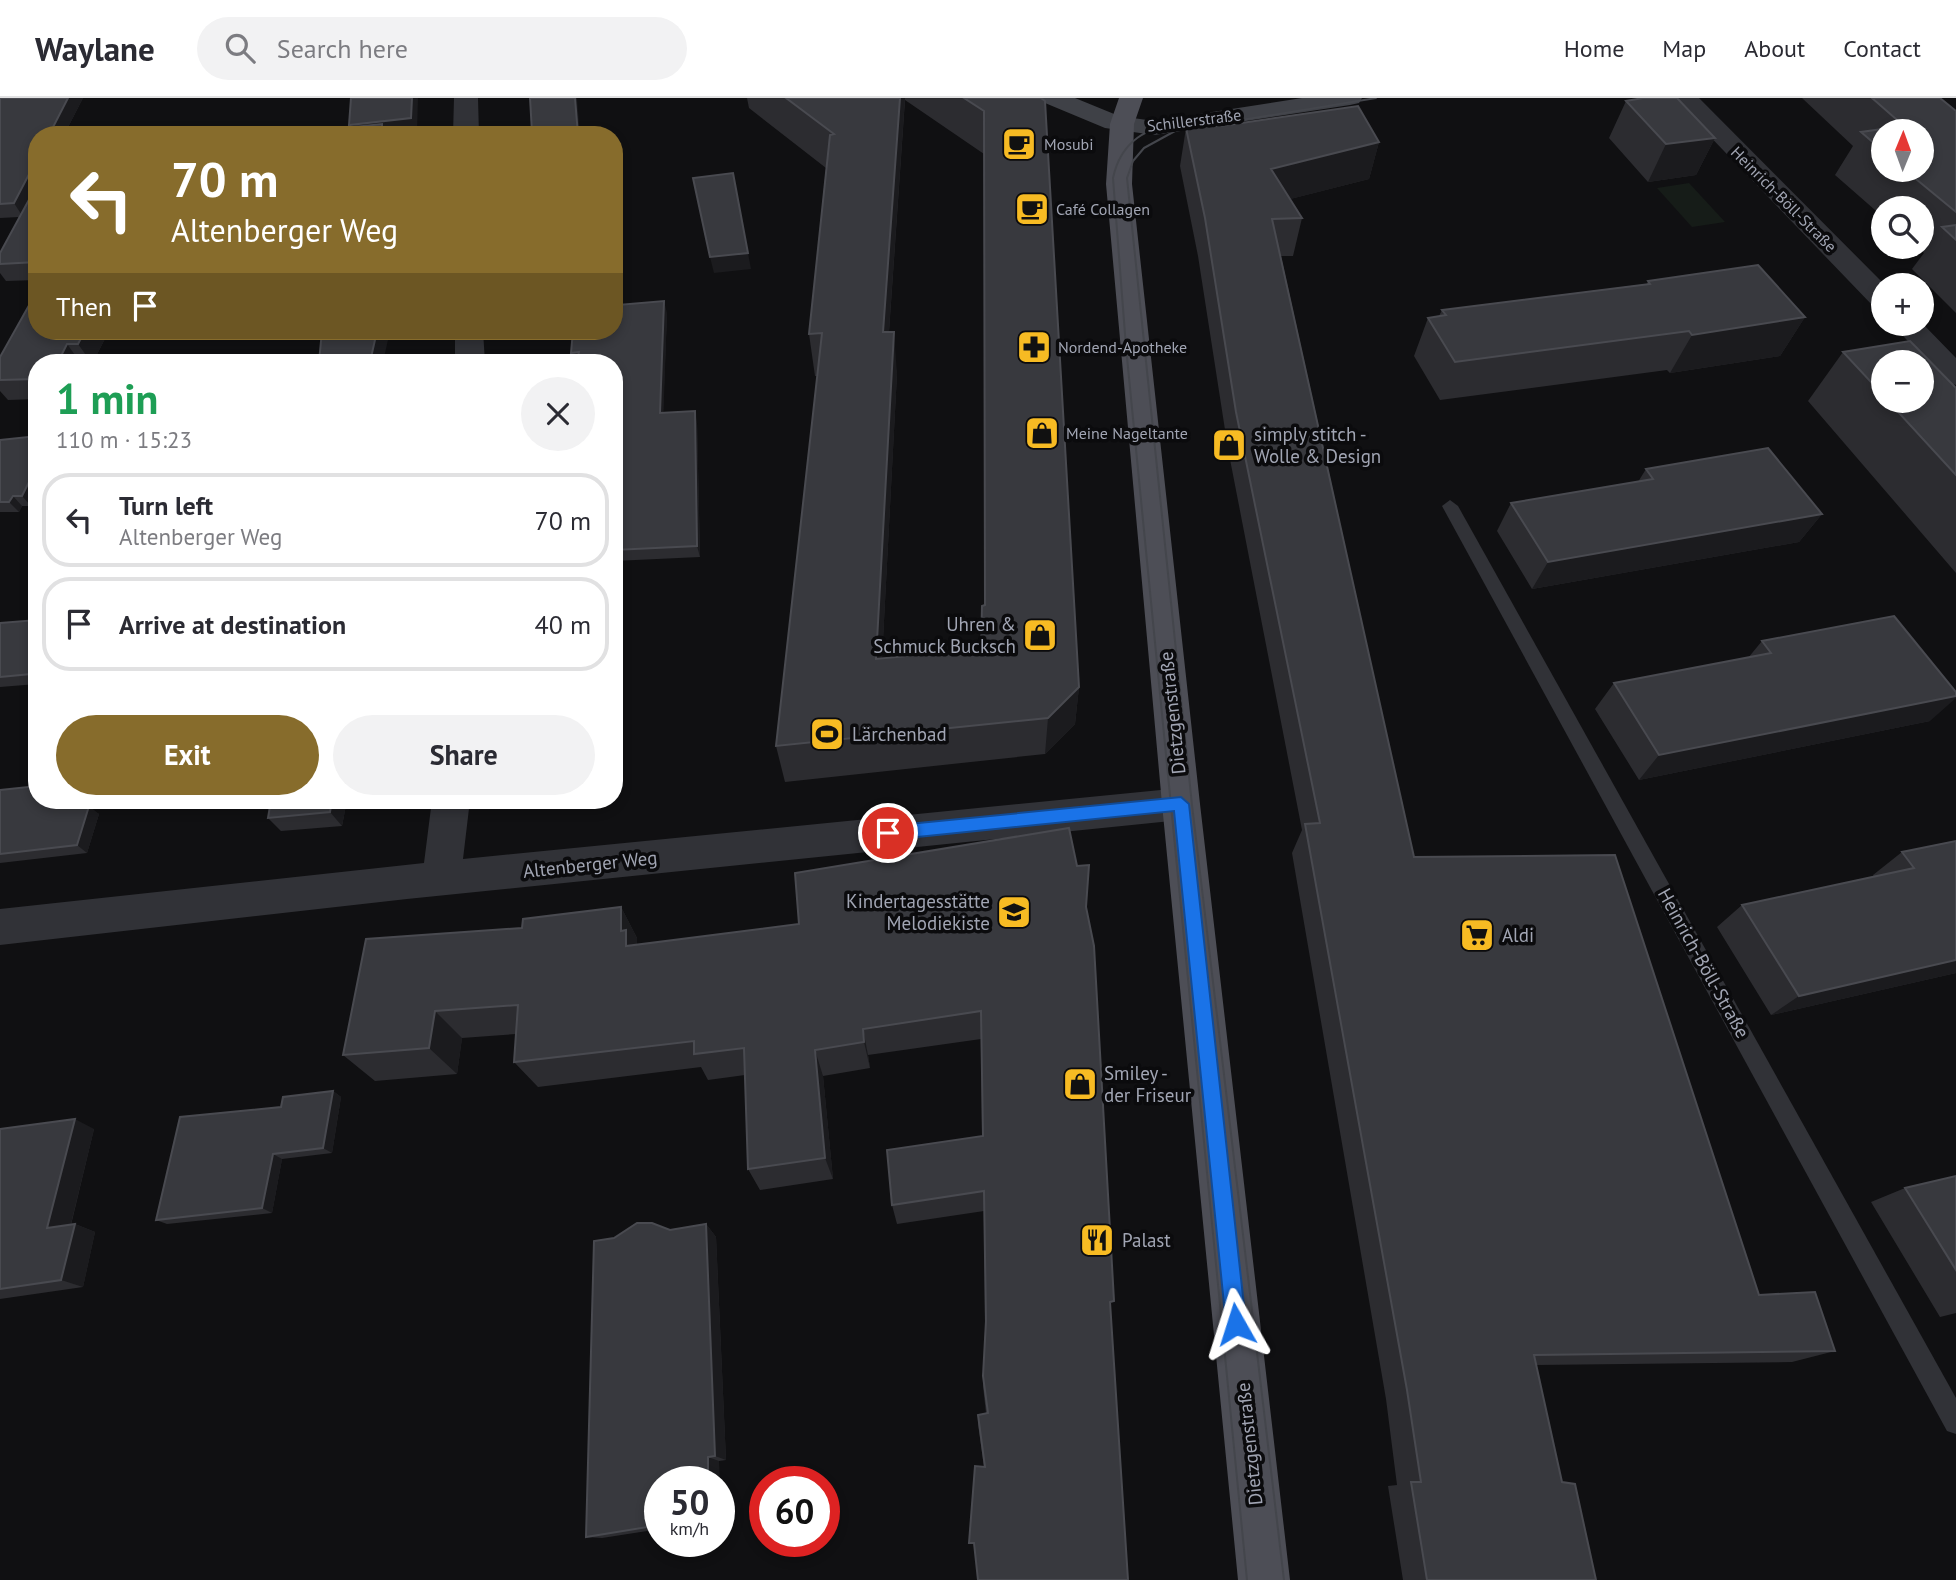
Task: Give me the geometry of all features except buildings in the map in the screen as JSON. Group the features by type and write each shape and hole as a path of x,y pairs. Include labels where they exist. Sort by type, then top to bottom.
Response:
{"main road":[{"name":"Dietzgenstraße","path":"1126,111 1119,184 1181,804 1264,1580"}],"street":[{"path":"466,98 467,126"},
{"name":"Schillerstraße","path":"1054,98 1070,107 1126,111 1154,128 1350,98"},
{"name":"Heinrich-Böll-Straße","path":"1685,98 1871,288"},
{"path":"1918,336 1956,375"},
{"name":"Altenberger Weg","path":"0,927 440,879 1181,804"},
{"path":"440,879 450,809"}],"lane":[{"name":"Heinrich-Böll-Straße","path":"1450,506 1956,1422"}],"shaded area":[{"path":"1689,183 1725,222 1692,227 1657,188"}],"tram line":[{"path":"1284,1580 1192,805 1127,178 1133,161 1144,148 1175,131 1376,98"},
{"path":"1183,120 1147,132 1129,145 1122,154 1113,178 1126,347 1247,1580"}],"place":[{"name":"Mosubi","path":"1019,144"},
{"name":"Café Collagen","path":"1032,209"},
{"name":"Nordend-Apotheke","path":"1034,347"},
{"name":"Meine Nageltante","path":"1042,433"},
{"name":"simply stitch - Wolle & Design","path":"1229,445"},
{"name":"Uhren & Schmuck Bucksch","path":"1040,635"},
{"name":"Lärchenbad","path":"827,734"},
{"name":"Kindertagesstätte Melodiekiste","path":"1014,912"},
{"name":"Aldi","path":"1477,935"},
{"name":"Smiley - der Friseur","path":"1080,1084"},
{"name":"Palast","path":"1097,1240"}],"route":[{"path":"888,833 1181,804 1236,1324"}]}
